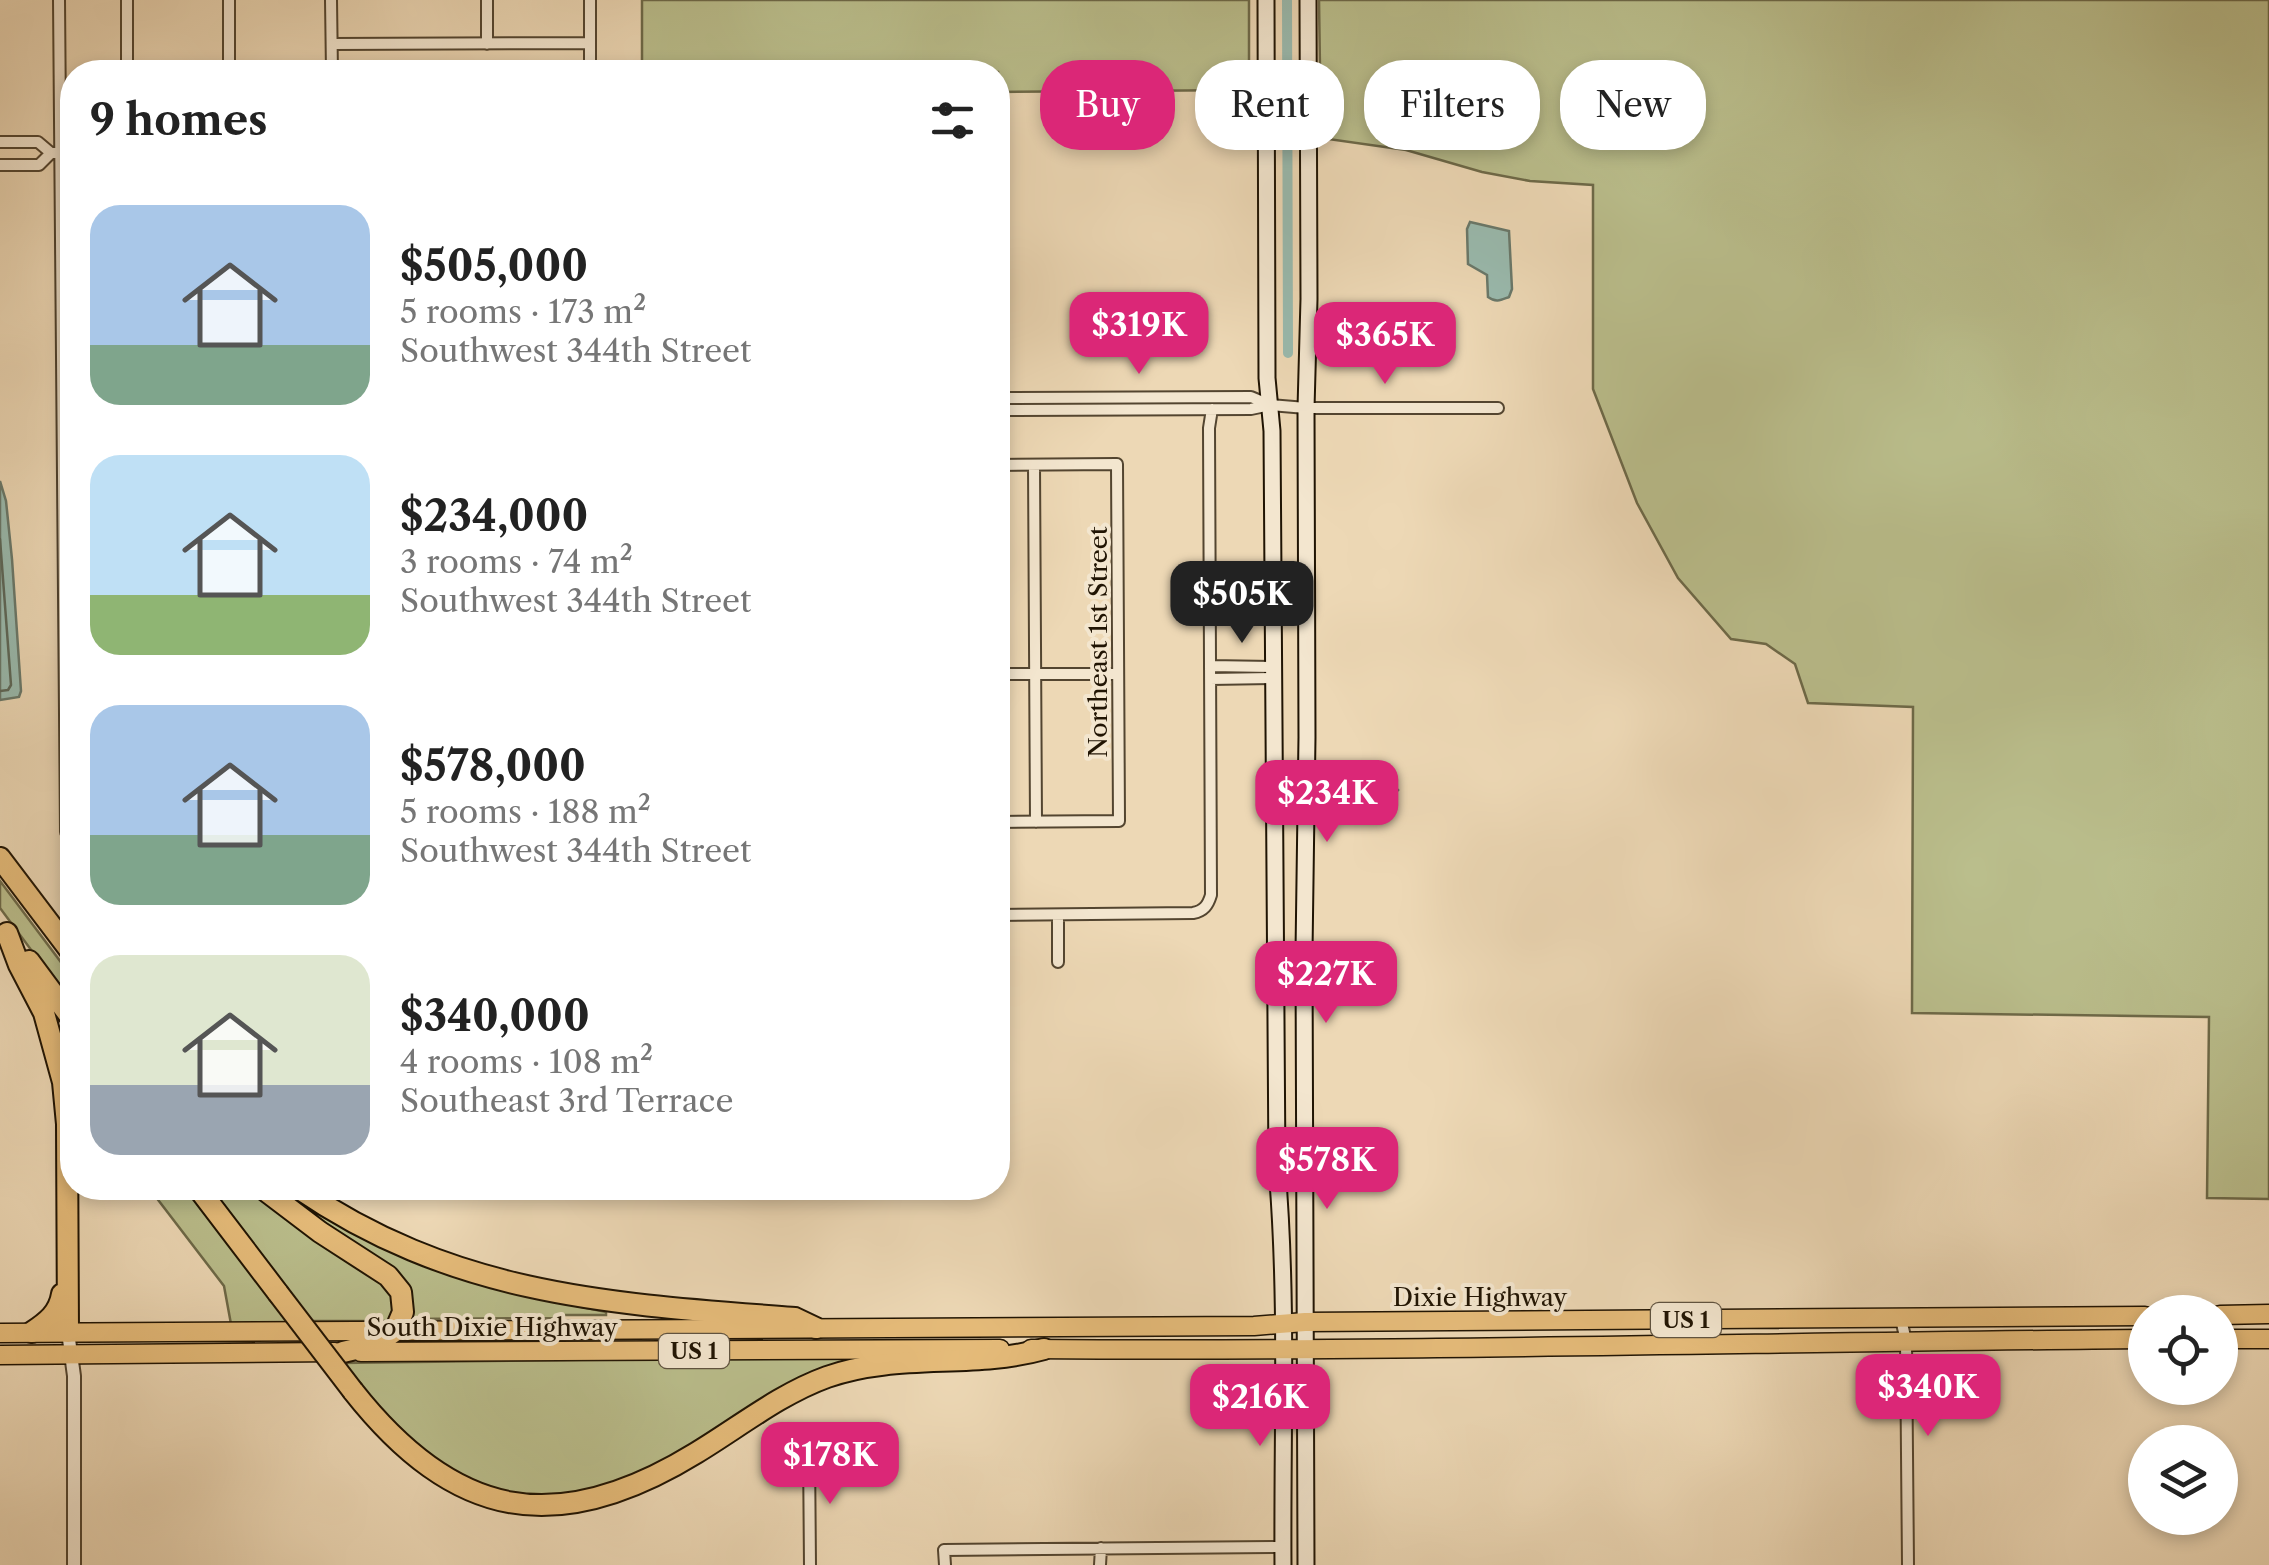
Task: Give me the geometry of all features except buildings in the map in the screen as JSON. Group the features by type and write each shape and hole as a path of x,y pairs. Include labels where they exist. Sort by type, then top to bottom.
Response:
{"highway":[{"path":"0,858 60,937"},
{"path":"4,928 60,1003"},
{"path":"4,928 44,1013 60,1071"},
{"path":"67,1200 70,1343"},
{"path":"207,1200 353,1391 399,1444 446,1479 470,1491 506,1501 562,1504 600,1498 642,1483 795,1391 842,1372 892,1363 1016,1357 1044,1349"},
{"path":"278,1200 393,1281 401,1292 404,1305 395,1331 377,1344 343,1352"},
{"path":"317,1200 399,1245 504,1282 608,1302 795,1318 816,1328"},
{"path":"32,1332 56,1312 66,1278"},
{"path":"2238,1315 2269,1314"},
{"name":"Dixie Highway","path":"816,1328 2128,1316"},
{"name":"South Dixie Highway","path":"0,1355 70,1343 395,1331 816,1328"},
{"name":"South Dixie Highway","path":"0,1333 32,1332 70,1343 343,1352 1044,1349"},
{"name":"Dixie Highway","path":"1044,1349 1305,1350 2128,1339"},
{"path":"2238,1339 2269,1339"}],"main road":[{"path":"1266,0 1283,1565"},
{"path":"1306,1565 1308,0"},
{"path":"1275,953 1304,952"}],"street":[{"path":"59,0 60,76"},
{"path":"127,0 127,60"},
{"path":"229,0 229,60"},
{"path":"332,0 332,60"},
{"path":"487,0 487,44"},
{"path":"590,0 590,60"},
{"path":"332,44 590,43"},
{"path":"0,142 38,142 60,152"},
{"path":"0,165 39,165 60,153"},
{"path":"1010,398 1251,397 1270,405"},
{"path":"1010,410 1251,409 1270,405 1498,408"},
{"path":"1010,915 1193,913 1205,908 1212,896 1212,409"},
{"path":"1010,465 1034,464 1036,674 1036,822 1010,822"},
{"name":"Northeast 1st Street","path":"1034,464 1117,464 1119,820 1036,822"},
{"path":"1210,672 1274,672"},
{"path":"1010,674 1118,674"},
{"path":"1058,914 1058,962"},
{"path":"1901,1319 1906,1341 1908,1565"},
{"path":"70,1343 74,1376 74,1565"},
{"path":"809,1450 810,1565"},
{"path":"945,1565 944,1550 1283,1547"},
{"path":"1100,1548 1100,1565"}],"green space":[{"path":"642,0 1249,0 1249,60 1195,60 1195,90 1175,91 1175,60 1040,60 1040,92 1010,92 1010,60 642,60"},
{"path":"1319,0 2269,0 2269,1199 2207,1198 2209,1017 1912,1013 1913,707 1808,703 1795,664 1766,644 1731,639 1678,578 1637,503 1593,389 1593,185 1530,181 1406,150 1540,150 1540,60 1364,60 1364,144 1344,141 1344,60 1320,60"},
{"path":"0,881 60,961 60,989 0,908"},
{"path":"158,1200 194,1200 289,1323 231,1324 224,1286"},
{"path":"218,1200 273,1200 391,1285 396,1321 309,1321"},
{"path":"286,1200 303,1200 399,1254 452,1275 606,1315 407,1319 409,1302"},
{"path":"856,1356 857,1363 690,1451 585,1497 493,1493 415,1449 340,1363"}],"water":[{"path":"1470,222 1509,231 1509,297 1488,297 1487,275 1468,264"},
{"path":"0,481 12,559 21,691 19,697 0,700"},
{"path":"1381,774 1398,790 1387,802 1370,786"}],"waterway":[{"path":"1287,0 1288,353"}]}
